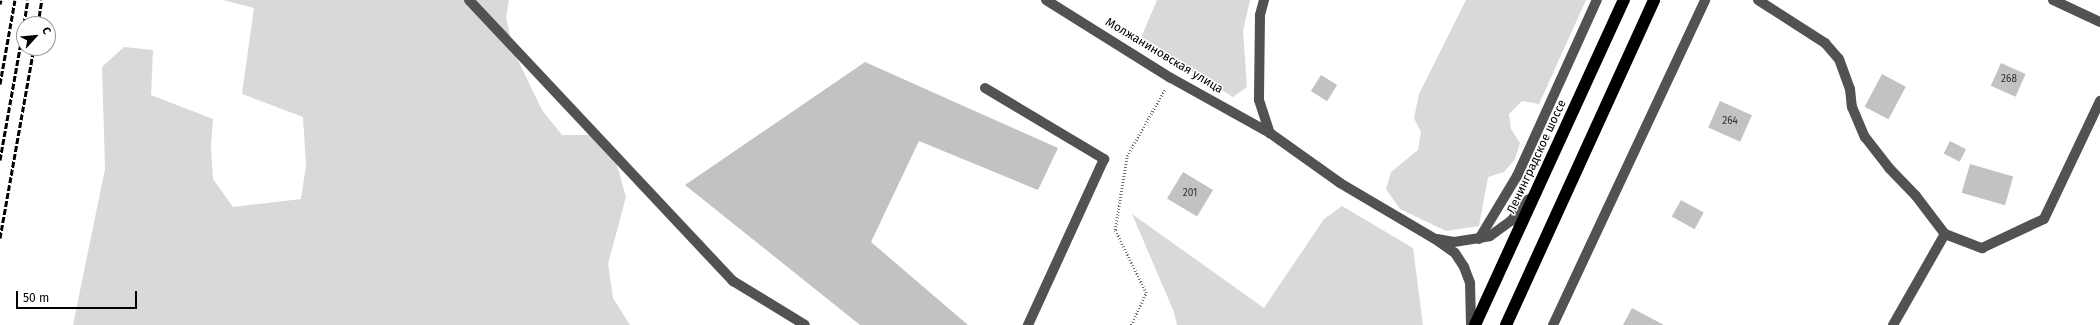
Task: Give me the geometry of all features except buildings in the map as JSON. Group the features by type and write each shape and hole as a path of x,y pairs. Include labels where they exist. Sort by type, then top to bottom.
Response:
{"highway":[{"name":"Ленинградское шоссе","path":"1475,325 1624,0"},
{"path":"1506,325 1654,0"}],"street":[{"path":"469,0 733,281 806,325"},
{"name":"Молжаниновская улица","path":"1046,0 1171,78 1270,133 1340,183 1435,239 1455,254 1464,267 1472,293 1471,325"},
{"path":"1264,0 1260,15 1259,100 1270,133"},
{"path":"1479,239 1517,176 1598,0"},
{"path":"1552,325 1705,0"},
{"path":"1758,0 1825,44 1839,59 1850,89 1852,107 1865,137 1945,234 1982,248 2044,219 2100,101"},
{"path":"2053,0 2100,22"},
{"path":"985,88 1104,159 1028,325"},
{"name":"Молжаниновская улица","path":"1435,239 1454,242 1479,239 1499,231 1511,221 1538,187"},
{"path":"1893,325 1945,234"}],"path":[{"path":"1131,325 1146,293 1115,230 1126,156 1171,78"}],"shaded area":[{"path":"223,0 509,0 506,17 513,50 542,110 562,135 595,135 616,162 626,197 608,264 613,298 630,325 73,325 105,169 102,67 124,47 153,50 151,95 213,119 211,146 213,179 233,207 301,199 306,166 303,117 242,94 254,8"},
{"path":"1157,0 1250,0 1243,31 1247,87 1233,97 1140,40"},
{"path":"1466,0 1586,0 1539,104 1522,101 1509,114 1511,129 1520,143 1515,159 1504,172 1488,177 1479,226 1446,231 1400,209 1386,189 1391,172 1418,150 1421,132 1414,118 1419,94"},
{"path":"1342,206 1413,248 1423,325 1177,325 1174,312 1132,214 1264,308 1324,219"}],"railway":[{"path":"0,4 1,0"},
{"path":"0,84 15,0"},
{"path":"25,16 28,0"},
{"path":"39,16 42,0"},
{"path":"0,160 18,56"},
{"path":"0,238 33,56"}]}
